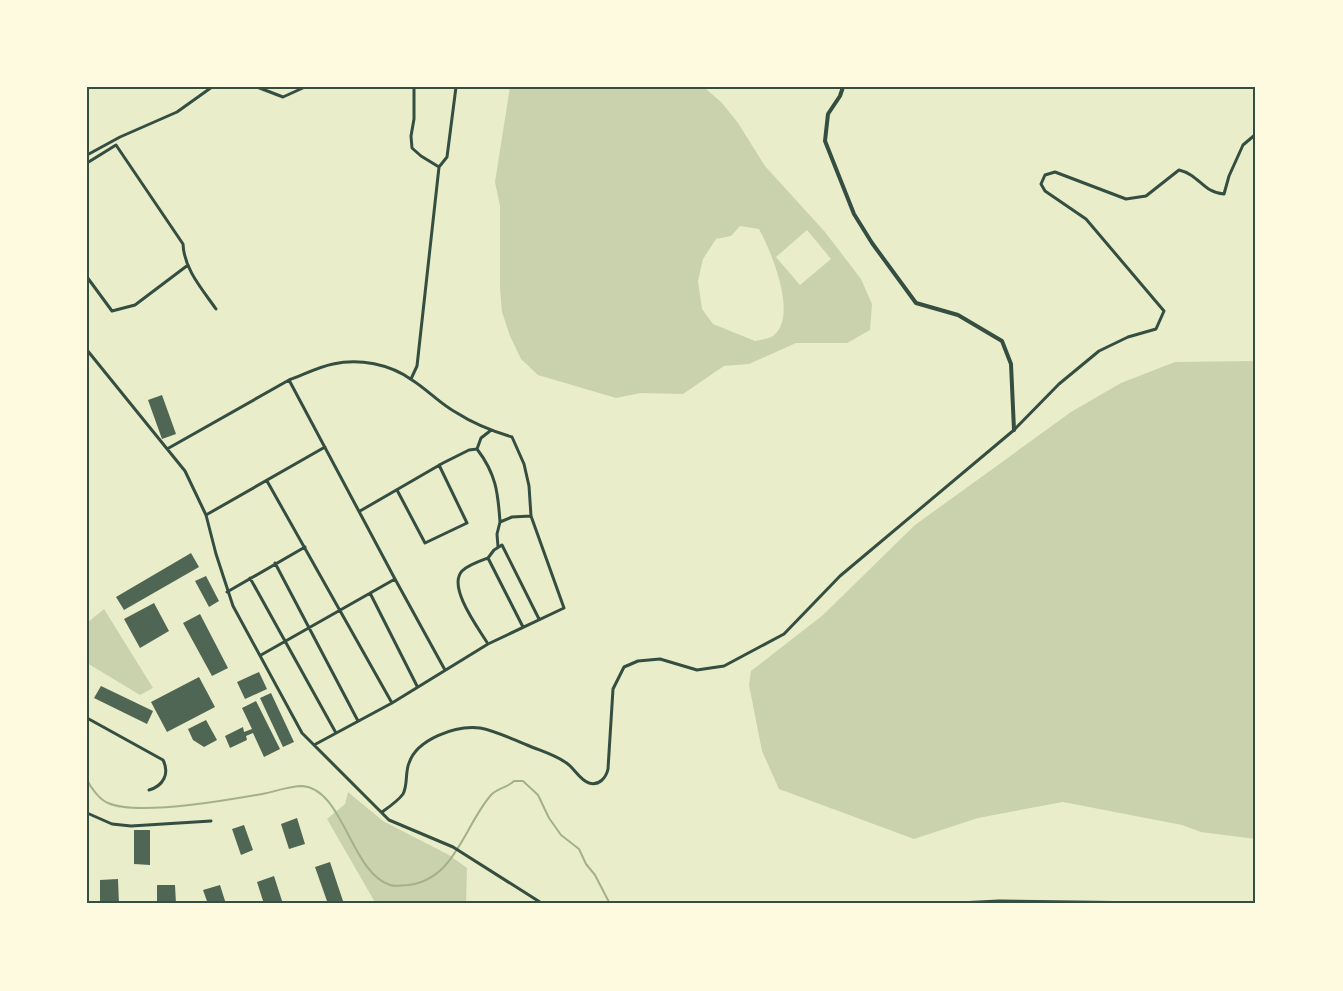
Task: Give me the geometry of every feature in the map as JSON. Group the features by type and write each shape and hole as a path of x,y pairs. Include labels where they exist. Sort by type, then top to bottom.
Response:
{"highway":[{"path":"959,904 1056,902 1154,904"}],"street":[{"path":"87,155 120,137 177,112 212,87"},
{"path":"257,87 284,97 305,87"},
{"path":"414,87 412,148 439,167"},
{"path":"411,379 417,366 439,167 447,157 456,87"},
{"path":"843,87 828,114 825,141 854,214 872,243 916,303 958,315 1002,341 1011,364 1014,430"},
{"path":"382,812 401,797 405,790 409,761 418,749 443,734 461,729 479,728 551,753 569,764 586,782 601,782 608,769 613,689 624,667 638,661 660,659 697,670 724,666 784,634 840,576 1014,430 1059,384 1099,351 1128,337 1156,329 1164,311 1086,219 1045,191 1041,184 1045,175 1055,172 1126,199 1146,196 1179,170 1191,173 1211,193 1224,194 1243,144 1256,134"},
{"path":"87,163 116,145 183,244 184,258 216,309"},
{"path":"87,277 112,311 135,305 188,265"},
{"path":"87,350 185,471 206,515 232,606 303,733 389,820 453,847 543,904"},
{"path":"167,449 289,380 332,364 357,362 375,363 411,379 457,414 490,431 512,437 516,444 530,486 531,516 564,608 488,644 392,703 314,745"},
{"path":"289,380 445,670"},
{"path":"477,449 480,438 490,431"},
{"path":"206,515 325,447"},
{"path":"360,512 439,465 469,450 477,449"},
{"path":"477,449 486,460 495,478 500,522 497,534 498,547"},
{"path":"397,490 426,543 467,523 439,465"},
{"path":"267,481 392,703"},
{"path":"500,522 512,517 531,516"},
{"path":"488,644 458,591 458,578 462,570 488,558 502,545 539,620"},
{"path":"227,591 305,547"},
{"path":"488,558 523,627"},
{"path":"275,563 358,721"},
{"path":"250,578 336,733"},
{"path":"261,656 395,579"},
{"path":"370,593 417,686"},
{"path":"87,718 163,760 166,769 164,780 156,788 149,790"},
{"path":"87,813 112,824 131,826 211,821"}],"green space":[{"path":"510,87 704,87 722,103 738,123 765,166 825,232 861,279 872,304 870,330 847,343 796,343 749,364 724,366 683,394 641,393 616,398 538,375 521,359 502,312 500,206 495,182","holes":["740,226 759,229 776,268 783,300 780,327 773,336 755,341 713,324 702,309 698,281 703,259 716,239 731,236","807,230 831,259 800,285 776,257"]},
{"path":"1256,361 1256,839 1201,832 1182,825 1063,802 978,818 914,839 779,789 762,751 749,685 751,671 823,615 915,525 1071,412 1121,383 1175,362"},
{"path":"104,609 153,688 140,695 87,663 87,623"},
{"path":"348,792 383,821 449,855 467,868 466,904 376,904 327,819 345,804"}],"building":[{"path":"162,395 176,434 162,439 148,400"},
{"path":"191,553 199,567 124,610 116,597"},
{"path":"206,576 219,601 209,607 195,581"},
{"path":"154,603 169,631 140,648 124,619"},
{"path":"200,614 228,668 212,676 183,623"},
{"path":"259,672 267,689 245,699 237,682"},
{"path":"199,677 215,707 167,732 151,702"},
{"path":"101,686 153,711 147,724 94,698"},
{"path":"271,693 294,742 283,747 260,698"},
{"path":"256,701 280,749 264,757 253,733 246,736 247,740 230,748 225,736 243,727 244,732 252,729 242,708"},
{"path":"206,720 217,740 204,747 193,740 188,729"},
{"path":"297,818 305,844 289,849 281,824"},
{"path":"244,825 253,850 241,855 232,829"},
{"path":"134,830 150,830 150,865 134,864"},
{"path":"330,862 344,904 328,904 315,867"},
{"path":"274,876 283,904 264,904 257,882"},
{"path":"118,879 119,904 100,904 100,880"},
{"path":"157,885 175,885 176,904 157,904"},
{"path":"220,885 226,904 208,904 203,890"}],"waterway":[{"path":"87,780 96,793 108,803 140,808 206,803 297,786 316,790 338,815 366,865 377,877 396,886 424,881 437,873 457,850 491,795 514,781 523,781 538,795 549,818 561,835 579,849 610,904"}]}
